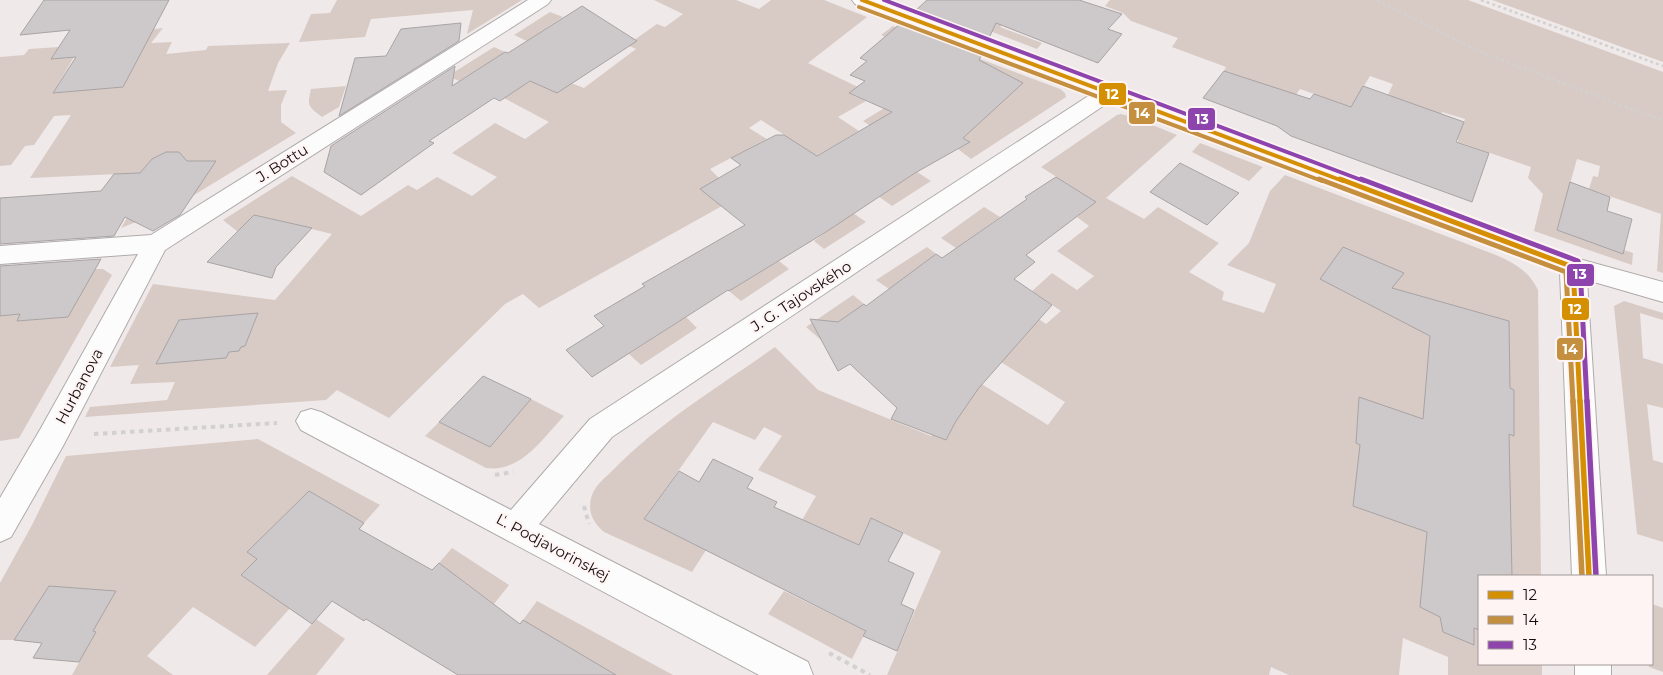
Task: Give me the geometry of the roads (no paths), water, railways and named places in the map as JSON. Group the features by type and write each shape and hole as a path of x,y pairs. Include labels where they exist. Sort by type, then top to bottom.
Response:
{"street":[{"name":"J. Bottu","path":"0,254 156,244 541,0"},
{"path":"862,0 1573,267 1663,292"},
{"name":"J. G. Tajovského","path":"516,527 601,428 1110,92"},
{"name":"Hurbanova","path":"0,527 52,437 156,244"},
{"path":"1573,267 1588,575"},
{"name":"Ľ. Podjavorinskej","path":"311,421 795,675"}]}
